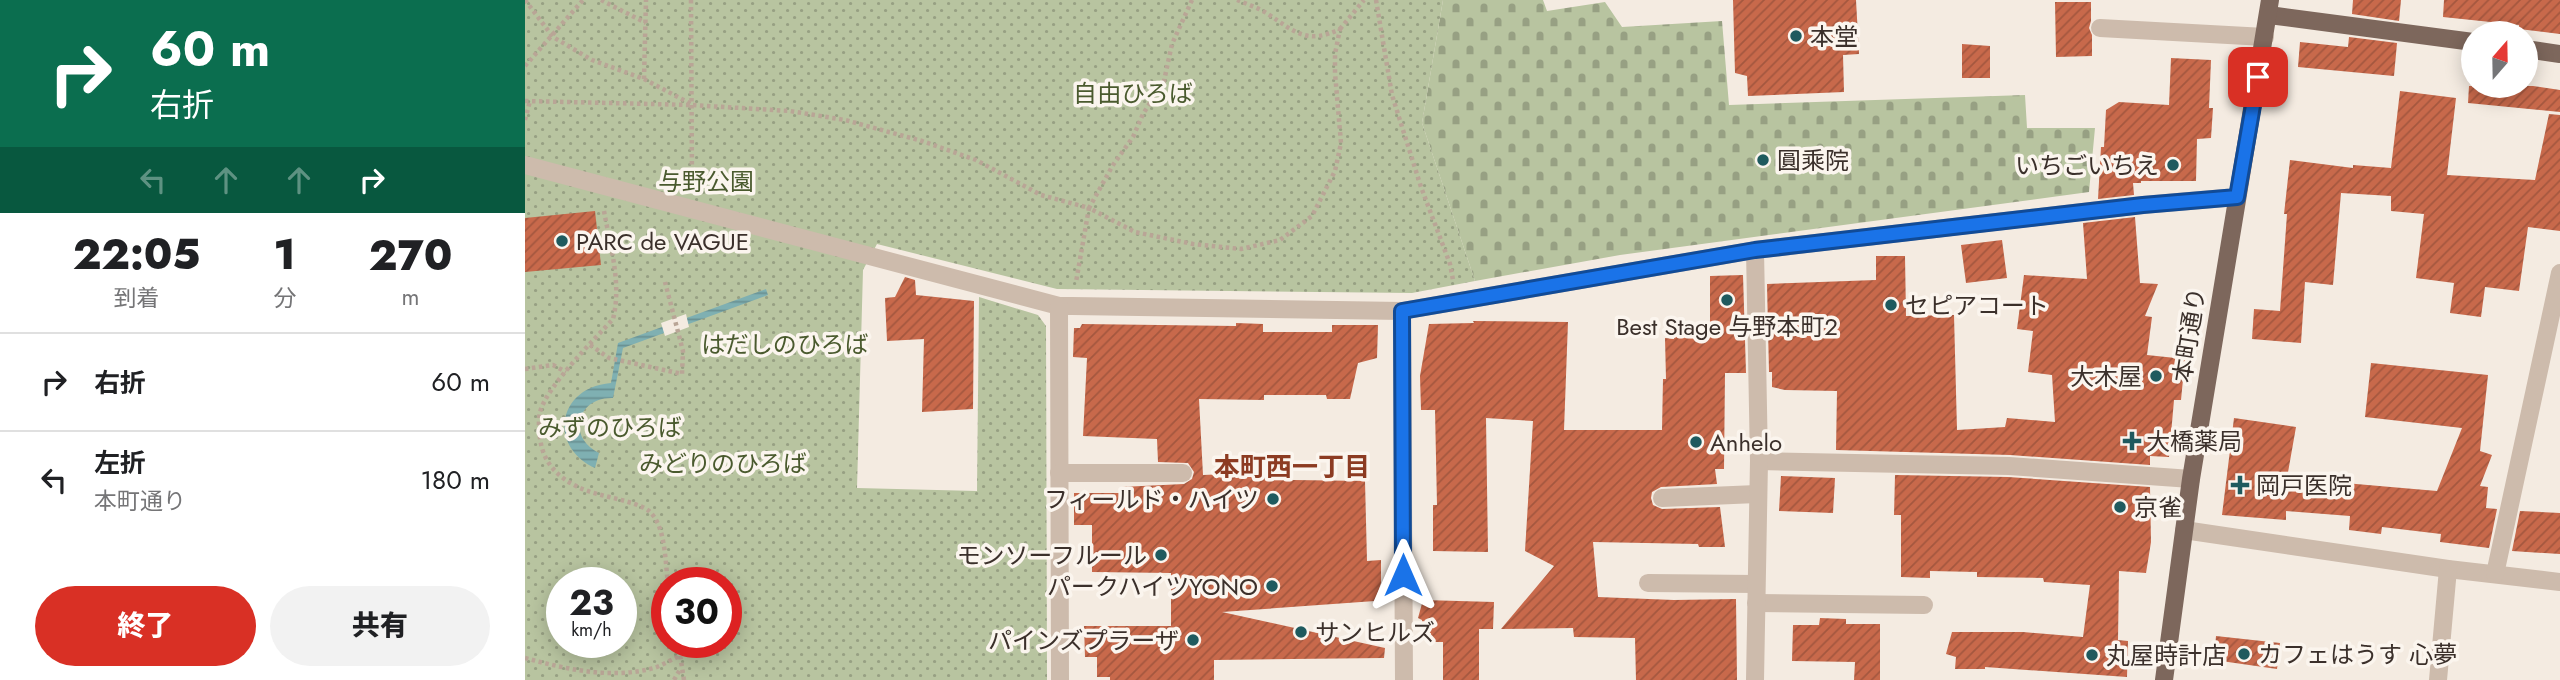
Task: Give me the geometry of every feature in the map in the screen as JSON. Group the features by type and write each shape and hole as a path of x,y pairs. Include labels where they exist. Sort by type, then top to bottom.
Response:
{"main road":[{"name":"本町通り","path":"2164,680 2190,479 2270,8"},
{"path":"2270,8 2461,40"},
{"path":"2538,51 2560,54"}],"street":[{"path":"2100,28 2265,37"},
{"path":"525,165 1059,306 1402,311 1755,250 2143,205 2237,197"},
{"path":"1755,250 1759,461 1755,680"},
{"path":"2495,574 2552,344 2560,273"},
{"path":"1059,306 1060,680"},
{"path":"1402,311 1404,680"},
{"path":"1759,461 2009,466 2190,479"},
{"path":"1059,473 1183,473"},
{"path":"1661,498 1757,494"},
{"path":"2184,530 2448,569 2560,582"},
{"path":"2438,680 2448,569"},
{"path":"1647,583 1756,584"},
{"path":"1756,603 1924,605"}],"path":[{"path":"526,0 553,37 592,60 644,79 691,105"},
{"path":"525,66 583,0"},
{"path":"601,0 646,23"},
{"path":"644,79 646,0"},
{"path":"691,0 692,171"},
{"path":"1076,284 1089,208 1113,165 1133,138 1143,114 1164,81 1172,44 1192,0"},
{"path":"1237,0 1266,12 1297,33 1323,37 1340,29 1364,0"},
{"path":"1376,0 1392,95 1421,187 1450,264 1457,302"},
{"path":"525,120 527,101 691,105 790,111 845,120 922,141 976,160 1041,195 1089,208 1135,232 1193,244 1241,249 1280,240 1312,216 1335,171 1341,143 1335,73 1335,54 1340,29"},
{"path":"600,185 616,279 617,306 613,319 547,396 540,411 539,424 543,454 552,468 576,486 607,498 636,504 650,512 660,529 666,567"},
{"path":"590,345 614,359 683,374 683,351 665,282"},
{"path":"525,369 553,365 566,372"},
{"path":"525,658 578,671 621,673 652,669 676,658"},
{"path":"680,658 684,680"},
{"path":"674,680 681,667"}],"green space":[{"name":"与野公園","path":"525,0 1443,0 1422,123 1475,281 1412,293 1057,289 877,244 863,270 857,488 977,491 979,297 1038,315 1046,326 1047,680 525,680"},
{"name":"圓乘院","path":"1443,0 1543,0 1547,11 1605,2 1622,27 1722,21 1729,105 2025,95 2027,128 2095,128 2089,192 1620,255 1475,281 1422,123"}],"water":[{"path":"766,289 768,295 623,348 613,398 601,399 591,404 580,419 582,438 599,453 595,468 580,458 570,446 565,432 565,419 570,406 579,395 593,387 611,383 618,343"}],"pier":[{"path":"686,314 689,327 665,336 661,323"}],"building":[{"name":"本堂","path":"1733,0 1856,0 1859,54 1843,55 1844,92 1748,96 1747,76 1735,73"},
{"path":"2353,0 2401,0 2399,21 2352,14"},
{"path":"2444,0 2560,0 2560,34 2538,31 2538,21 2481,21 2443,17"},
{"path":"2055,2 2091,2 2089,28 2092,35 2092,56 2056,57"},
{"path":"2349,37 2397,43 2394,76 2298,67 2300,42 2348,47"},
{"path":"1962,44 1990,46 1990,78 1962,78"},
{"path":"2171,58 2211,60 2211,138 2197,139 2196,181 2141,181 2133,183 2134,195 2098,199 2106,110 2119,102 2169,105"},
{"path":"2538,87 2560,90 2560,112 2468,103 2468,98 2538,98"},
{"path":"2400,91 2456,98 2447,175 2535,180 2549,114 2560,115 2560,231 2528,227 2519,291 2485,287 2481,317 2450,313 2454,283 2416,278 2424,214 2391,211 2391,196 2341,193 2333,285 2305,282 2301,343 2252,339 2254,309 2280,311 2287,214 2284,214 2290,160 2353,168 2353,165 2391,168"},
{"name":"PARC de VAGUE","path":"595,211 601,265 525,272 525,218"},
{"path":"2135,217 2140,283 2158,284 2145,316 2152,317 2147,355 2185,359 2181,400 2174,400 2169,457 2150,456 2150,465 2010,455 1836,450 1837,391 1785,390 1772,387 1772,372 1769,372 1767,284 1876,280 1876,256 1905,256 1906,316 1954,315 1957,430 2005,427 2007,418 2055,422 2052,375 2028,372 2033,331 2017,329 2024,275 2087,279 2083,223"},
{"path":"2002,240 2007,278 1966,283 1961,245"},
{"path":"1743,275 1746,373 1725,373 1724,469 1715,469 1717,484 1661,487 1652,492 1651,498 1653,505 1662,509 1720,507 1725,547 1593,542 1598,597 1736,599 1737,680 1636,680 1635,638 1574,637 1573,628 1501,629 1554,566 1525,551 1533,421 1486,418 1488,552 1433,551 1433,505 1437,505 1435,410 1421,410 1420,376 1429,324 1474,323 1473,321 1568,322 1564,430 1662,430 1663,379 1666,379 1665,338 1674,339 1674,331 1710,331 1710,276"},
{"path":"905,277 915,280 916,295 974,301 973,409 922,412 924,339 887,341 885,298 895,297"},
{"path":"1236,323 1263,324 1263,332 1332,332 1332,325 1378,325 1377,358 1358,363 1350,399 1327,399 1326,395 1264,395 1264,400 1199,399 1203,475 1293,471 1293,480 1365,481 1367,561 1381,560 1381,583 1375,601 1222,612 1385,648 1384,658 1214,660 1214,680 1110,680 1110,677 1097,677 1097,657 1085,657 1084,626 1171,626 1171,573 1092,572 1092,525 1074,525 1074,493 1122,493 1121,487 1184,484 1192,479 1194,472 1188,463 1158,462 1157,439 1083,436 1087,358 1073,357 1074,328 1080,328 1082,324 1236,326"},
{"path":"2371,363 2488,375 2480,451 2492,455 2480,486 2488,487 2486,508 2497,509 2489,548 2440,542 2441,534 2382,527 2381,534 2349,530 2350,516 2286,511 2286,520 2222,515 2234,418 2296,427 2287,478 2437,491 2462,428 2365,417"},
{"path":"1895,475 2008,477 2150,487 2151,542 2146,573 2119,571 2118,640 2128,641 2127,677 1985,667 1955,669 1956,657 1946,654 1952,632 2023,632 2083,637 2090,585 2044,582 2043,578 1977,577 1977,572 1930,571 1930,578 1901,577 1901,515 1894,515"},
{"path":"1781,476 1835,478 1833,513 1779,511"},
{"path":"2520,511 2560,513 2560,554 2512,551"},
{"path":"1423,600 1494,602 1493,629 1479,629 1479,680 1443,680 1443,642 1431,642 1431,633 1422,633 1422,620 1418,618"},
{"path":"1820,618 1846,619 1846,624 1880,624 1880,680 1854,680 1855,662 1792,661 1793,625 1819,625"},
{"path":"2216,636 2280,643 2277,669 2214,660"}],"place":[{"name":"本堂","path":"1796,36"},
{"name":"圓乘院","path":"1763,160"},
{"name":"いちごいちえ","path":"2173,165"},
{"name":"PARC de VAGUE","path":"562,241"},
{"name":"Best Stage 与野本町2","path":"1727,300"},
{"name":"セピアコート","path":"1891,305"},
{"name":"大木屋","path":"2156,376"},
{"name":"大橋薬局","path":"2132,441"},
{"name":"Anhelo","path":"1696,442"},
{"name":"岡戸医院","path":"2240,485"},
{"name":"フィールド・ハイツ","path":"1273,499"},
{"name":"京雀","path":"2120,507"},
{"name":"モンソーフルール","path":"1161,555"},
{"name":"パークハイツYONO","path":"1272,586"},
{"name":"サンヒルズ","path":"1301,632"},
{"name":"パインズプラーザ","path":"1193,640"},
{"name":"カフェはうす 心夢","path":"2244,654"},
{"name":"丸屋時計店","path":"2092,655"}],"district":[{"name":"本町西一丁目","path":"1292,467"}],"route":[{"path":"1403,575 1402,311 1755,250 2143,205 2237,197 2258,77"}],"park label":[{"name":"自由ひろば","path":"1133,93"},
{"name":"はだしのひろば","path":"785,344"},
{"name":"みずのひろば","path":"610,427"},
{"name":"みどりのひろば","path":"723,463"}]}
